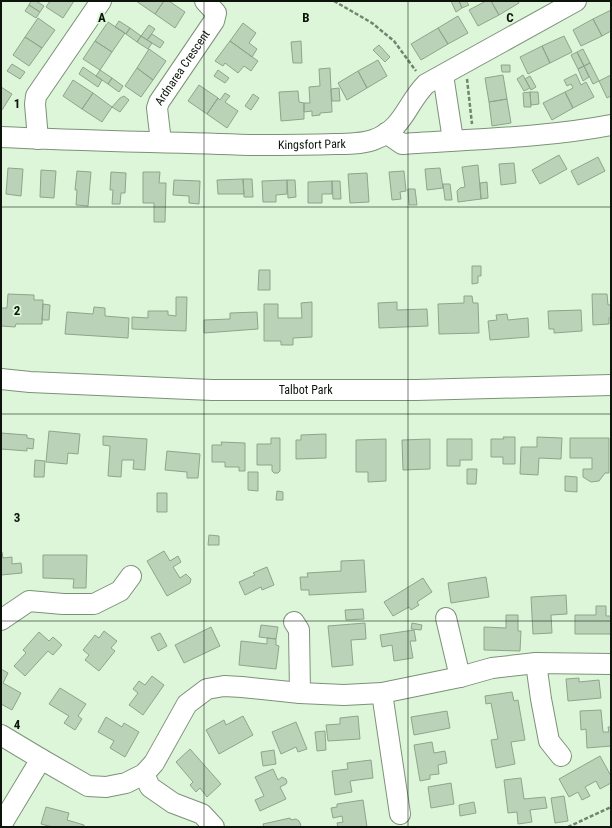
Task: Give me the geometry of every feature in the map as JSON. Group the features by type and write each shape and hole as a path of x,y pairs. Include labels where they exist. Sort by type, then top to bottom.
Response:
{"street":[{"path":"38,139 35,104 36,96 101,1"},
{"name":"Ardnarea Crescent","path":"161,142 157,108 159,102 214,21 216,13 205,1"},
{"name":"Kingsfort Park","path":"1,137 290,146 359,143 373,140 386,133 400,122 416,94 426,84 576,1"},
{"path":"443,75 453,140"},
{"path":"386,133 402,144 588,130 611,125"},
{"name":"Talbot Park","path":"1,379 30,382 212,390 416,390 611,385"},
{"path":"1,620 30,601 63,604 94,604 120,592 130,576"},
{"path":"446,618 460,677"},
{"path":"294,622 299,630 300,693"},
{"path":"536,664 549,741 561,756"},
{"path":"1,735 88,786 106,787 126,783 144,774 154,763 187,704 207,689 224,686 300,693 344,695 382,693 460,677 492,668 536,664 611,664"},
{"path":"382,693 400,814"},
{"path":"3,822 40,759"},
{"path":"144,774 150,787 173,803 202,814 214,827"}],"path":[{"path":"334,1 372,23 394,41 426,84"},
{"path":"465,63 474,139"},
{"path":"568,827 611,807"}],"building":[{"path":"31,1 36,1 44,6 40,12 29,5"},
{"path":"50,1 74,1 63,18 46,7"},
{"path":"136,1 164,1 155,14"},
{"path":"164,1 169,1 185,12 175,28 155,14"},
{"path":"451,1 459,1 462,8 456,12"},
{"path":"459,1 466,1 469,5 462,8"},
{"path":"486,1 491,1 499,15 478,26 469,10"},
{"path":"491,1 518,1 519,3 499,15"},
{"path":"29,5 40,12 36,18 25,11"},
{"path":"611,10 611,31 602,36 593,19"},
{"path":"458,16 468,33 448,44 438,28"},
{"path":"38,18 55,30 42,48 25,37"},
{"path":"593,19 602,36 581,46 573,30"},
{"path":"119,21 130,28 126,34 115,27"},
{"path":"108,22 125,33 112,52 95,41"},
{"path":"243,23 256,33 249,43 257,49 252,57 230,41"},
{"path":"149,25 155,29 147,40 141,36"},
{"path":"130,28 141,36 137,42 126,34"},
{"path":"438,28 448,44 421,60 411,44"},
{"path":"152,34 164,42 160,48 147,40"},
{"path":"141,36 152,43 148,49 137,42"},
{"path":"564,36 572,52 550,63 542,46"},
{"path":"25,37 42,48 29,66 13,55"},
{"path":"95,41 112,52 100,70 83,59"},
{"path":"230,41 258,61 251,71 244,66 238,73 225,63 223,66 215,61"},
{"path":"301,41 302,63 293,63 291,42"},
{"path":"379,45 390,57 385,62 373,50"},
{"path":"542,46 550,63 528,74 520,57"},
{"path":"149,49 166,61 153,80 137,68"},
{"path":"583,49 590,63 584,66 577,52"},
{"path":"577,52 584,66 578,69 571,55"},
{"path":"378,60 387,76 367,88 358,71"},
{"path":"590,63 599,81 593,84 584,66"},
{"path":"12,64 25,72 20,79 7,71"},
{"path":"501,65 510,65 510,72 502,72"},
{"path":"584,66 589,77 583,81 578,69"},
{"path":"83,67 102,80 98,87 79,74"},
{"path":"137,68 153,80 141,97 125,86"},
{"path":"330,68 332,112 320,113 320,115 312,116 312,111 304,112 304,103 310,103 309,87 320,86 319,69"},
{"path":"100,70 112,78 108,84 96,76"},
{"path":"218,70 229,78 225,83 214,76"},
{"path":"358,71 367,88 347,100 338,83"},
{"path":"576,74 581,85 586,82 594,97 573,108 565,92 573,88 571,84 567,86 564,80"},
{"path":"503,75 507,99 489,102 485,78"},
{"path":"523,75 530,88 524,91 517,79"},
{"path":"611,75 611,96 607,98 599,81"},
{"path":"530,76 536,87 531,90 525,79"},
{"path":"112,78 123,86 119,92 108,84"},
{"path":"73,80 93,93 82,109 63,96"},
{"path":"199,85 218,98 207,114 188,101"},
{"path":"1,87 12,94 2,110 1,109"},
{"path":"339,88 340,101 332,101 331,89"},
{"path":"298,91 299,102 304,103 304,119 281,121 279,92"},
{"path":"530,92 538,92 539,104 531,105"},
{"path":"530,92 531,107 524,107 523,93"},
{"path":"565,92 573,108 552,120 543,103"},
{"path":"93,93 112,107 102,122 82,109"},
{"path":"225,93 230,96 225,102 238,111 227,128 207,114 218,98 220,100"},
{"path":"253,94 259,98 251,110 245,106"},
{"path":"124,96 129,100 120,112 112,107 120,98"},
{"path":"507,99 511,123 492,126 489,102"},
{"path":"559,155 567,169 540,184 532,170"},
{"path":"598,157 605,171 578,185 571,171"},
{"path":"514,163 516,183 501,185 499,164"},
{"path":"478,165 481,199 458,202 457,191 460,188 465,187 462,167"},
{"path":"8,168 23,169 21,196 6,194"},
{"path":"440,168 443,188 427,190 425,169"},
{"path":"41,170 56,171 54,198 40,197"},
{"path":"77,171 91,172 88,206 76,205 77,190 75,190"},
{"path":"404,171 406,191 400,192 401,199 392,200 389,172"},
{"path":"111,172 126,173 125,193 121,193 120,204 112,204 113,190 110,190"},
{"path":"143,172 160,172 159,183 166,183 165,222 154,222 154,203 143,203"},
{"path":"367,173 369,202 350,203 348,174"},
{"path":"243,179 244,194 218,194 217,180"},
{"path":"243,179 252,179 253,197 244,197"},
{"path":"174,180 200,181 199,204 189,203 189,196 173,195"},
{"path":"287,180 295,180 296,197 288,198"},
{"path":"287,180 287,194 276,195 276,202 263,202 262,181"},
{"path":"332,181 332,194 322,194 322,203 308,203 308,182"},
{"path":"332,181 340,181 341,199 333,199"},
{"path":"487,182 488,198 481,199 480,183"},
{"path":"443,184 450,184 452,200 445,200"},
{"path":"408,189 415,189 417,205 409,205"},
{"path":"472,266 481,266 481,276 478,276 478,283 472,284"},
{"path":"259,270 270,270 270,290 258,290"},
{"path":"8,294 34,295 34,300 43,300 42,324 16,324 15,327 1,326 1,308 7,308"},
{"path":"592,294 607,294 608,305 611,305 611,317 609,318 609,324 593,325"},
{"path":"464,296 472,296 473,303 478,303 479,333 439,334 438,304 464,303"},
{"path":"176,297 187,297 186,331 132,329 132,317 148,318 148,311 168,311 168,315 176,316"},
{"path":"312,302 312,337 293,338 293,345 281,345 281,341 264,341 264,304 278,304 278,318 302,318 301,303"},
{"path":"397,302 397,310 427,309 428,326 379,328 378,303"},
{"path":"43,304 50,305 49,320 42,320"},
{"path":"94,307 105,308 105,316 129,318 128,338 65,334 67,312 93,314"},
{"path":"581,310 582,331 554,333 554,329 549,329 548,311"},
{"path":"257,312 258,329 204,333 204,320 230,319 230,313"},
{"path":"507,314 508,320 528,318 529,337 490,340 488,321 497,320 496,315"},
{"path":"49,431 80,434 78,454 68,453 67,464 46,462"},
{"path":"1,433 27,435 27,438 34,439 33,449 27,448 27,451 1,449"},
{"path":"326,434 326,458 296,459 296,440 301,440 301,435"},
{"path":"103,436 147,439 145,470 133,469 134,460 122,460 121,477 108,476 110,446 103,445"},
{"path":"503,437 515,437 515,464 503,464 503,457 491,457 491,439 504,439"},
{"path":"537,437 562,438 561,459 539,458 538,475 520,474 521,447 537,447"},
{"path":"271,438 280,438 280,471 278,473 274,473 272,471 272,465 257,465 257,444 271,444"},
{"path":"570,438 609,438 609,473 605,473 599,481 591,482 583,477 583,469 592,469 592,458 570,458"},
{"path":"386,439 386,481 368,482 368,472 356,472 356,440"},
{"path":"430,439 430,469 403,470 402,440"},
{"path":"447,439 472,439 472,460 460,460 460,466 447,466"},
{"path":"221,442 245,443 245,471 239,471 239,467 225,467 225,462 212,462 212,445 222,445"},
{"path":"167,451 200,454 198,478 187,478 187,472 165,470"},
{"path":"35,460 45,461 44,477 34,477"},
{"path":"467,469 477,469 476,484 467,484"},
{"path":"248,472 258,472 258,491 248,490"},
{"path":"565,476 577,477 577,492 565,491"},
{"path":"277,491 283,492 283,500 276,500"},
{"path":"157,493 167,493 167,512 157,512"},
{"path":"209,535 219,536 219,545 208,545"},
{"path":"164,551 170,561 178,556 181,562 173,567 180,578 186,574 191,579 190,583 167,596 147,561"},
{"path":"2,552 3,558 12,557 12,564 21,563 22,573 1,575"},
{"path":"43,555 87,555 86,588 73,588 74,579 43,578"},
{"path":"364,560 366,592 309,595 309,590 301,590 300,577 308,577 307,573 341,571 341,561"},
{"path":"267,567 274,585 262,590 261,587 245,595 239,582 255,575 253,573"},
{"path":"486,577 489,597 451,603 448,583"},
{"path":"423,578 432,592 417,602 419,605 411,610 409,607 393,616 384,602"},
{"path":"566,595 567,614 551,615 552,633 533,634 531,597"},
{"path":"596,606 606,606 606,616 611,616 611,634 575,634 575,615 596,615"},
{"path":"363,609 364,619 346,620 345,610"},
{"path":"506,615 518,615 518,631 521,631 520,651 484,650 484,627 506,628"},
{"path":"365,623 366,639 351,640 353,665 332,667 328,626"},
{"path":"412,623 422,625 421,630 411,629"},
{"path":"261,625 278,627 276,639 259,637"},
{"path":"211,627 220,646 184,663 175,645"},
{"path":"414,630 416,641 410,641 413,658 394,661 392,645 382,647 380,635"},
{"path":"104,631 117,641 111,648 115,651 99,671 85,660 89,655 83,650 95,635 99,638"},
{"path":"39,632 49,641 53,637 62,645 53,655 48,651 25,676 14,666 26,653 23,650"},
{"path":"160,633 167,646 158,651 151,637"},
{"path":"267,638 276,639 276,645 279,646 276,669 239,665 241,641 267,644"},
{"path":"1,669 8,673 3,683 21,693 12,710 1,704"},
{"path":"152,676 164,685 143,715 129,705 138,693 133,689 139,681 145,685"},
{"path":"579,678 579,682 599,680 601,698 568,701 566,679"},
{"path":"60,688 86,704 78,716 82,719 75,730 64,723 69,716 49,704"},
{"path":"512,692 514,701 518,700 525,740 511,742 515,764 496,768 491,740 498,739 491,703 486,704 485,696"},
{"path":"601,710 603,732 609,732 608,727 611,727 611,746 587,748 586,729 581,730 580,711"},
{"path":"447,711 450,728 414,735 411,717"},
{"path":"243,716 253,735 219,754 206,730 224,720 226,725"},
{"path":"358,716 360,739 328,741 326,725 340,724 340,718"},
{"path":"106,717 122,727 124,723 139,732 125,757 110,748 114,741 98,732"},
{"path":"296,722 307,749 298,752 296,747 281,754 272,732"},
{"path":"325,731 326,750 317,751 315,732"},
{"path":"432,742 434,753 445,751 447,763 438,765 439,774 430,775 430,779 420,781 414,745"},
{"path":"190,749 221,784 207,797 200,788 196,792 190,785 193,782 176,762"},
{"path":"274,750 276,764 263,766 261,752"},
{"path":"600,756 611,776 611,783 600,789 596,781 585,787 590,796 582,800 578,792 569,797 559,779"},
{"path":"371,760 373,778 350,781 352,792 335,795 332,771 348,769 347,763"},
{"path":"273,769 278,780 282,777 286,779 286,784 280,787 286,799 260,811 255,800 264,796 255,777"},
{"path":"521,778 524,799 545,797 547,808 530,810 532,822 518,824 517,812 508,813 504,780"},
{"path":"451,783 454,804 431,808 428,787"},
{"path":"564,796 568,821 555,823 551,798"},
{"path":"363,800 367,827 338,827 337,823 343,822 342,816 333,818 331,808 337,807 337,804"},
{"path":"474,802 476,813 460,816 459,805"},
{"path":"46,807 69,813 67,820 84,825 84,827 53,827 41,824"},
{"path":"290,818 291,820 296,819 301,825 299,827 264,827 263,824"}]}
